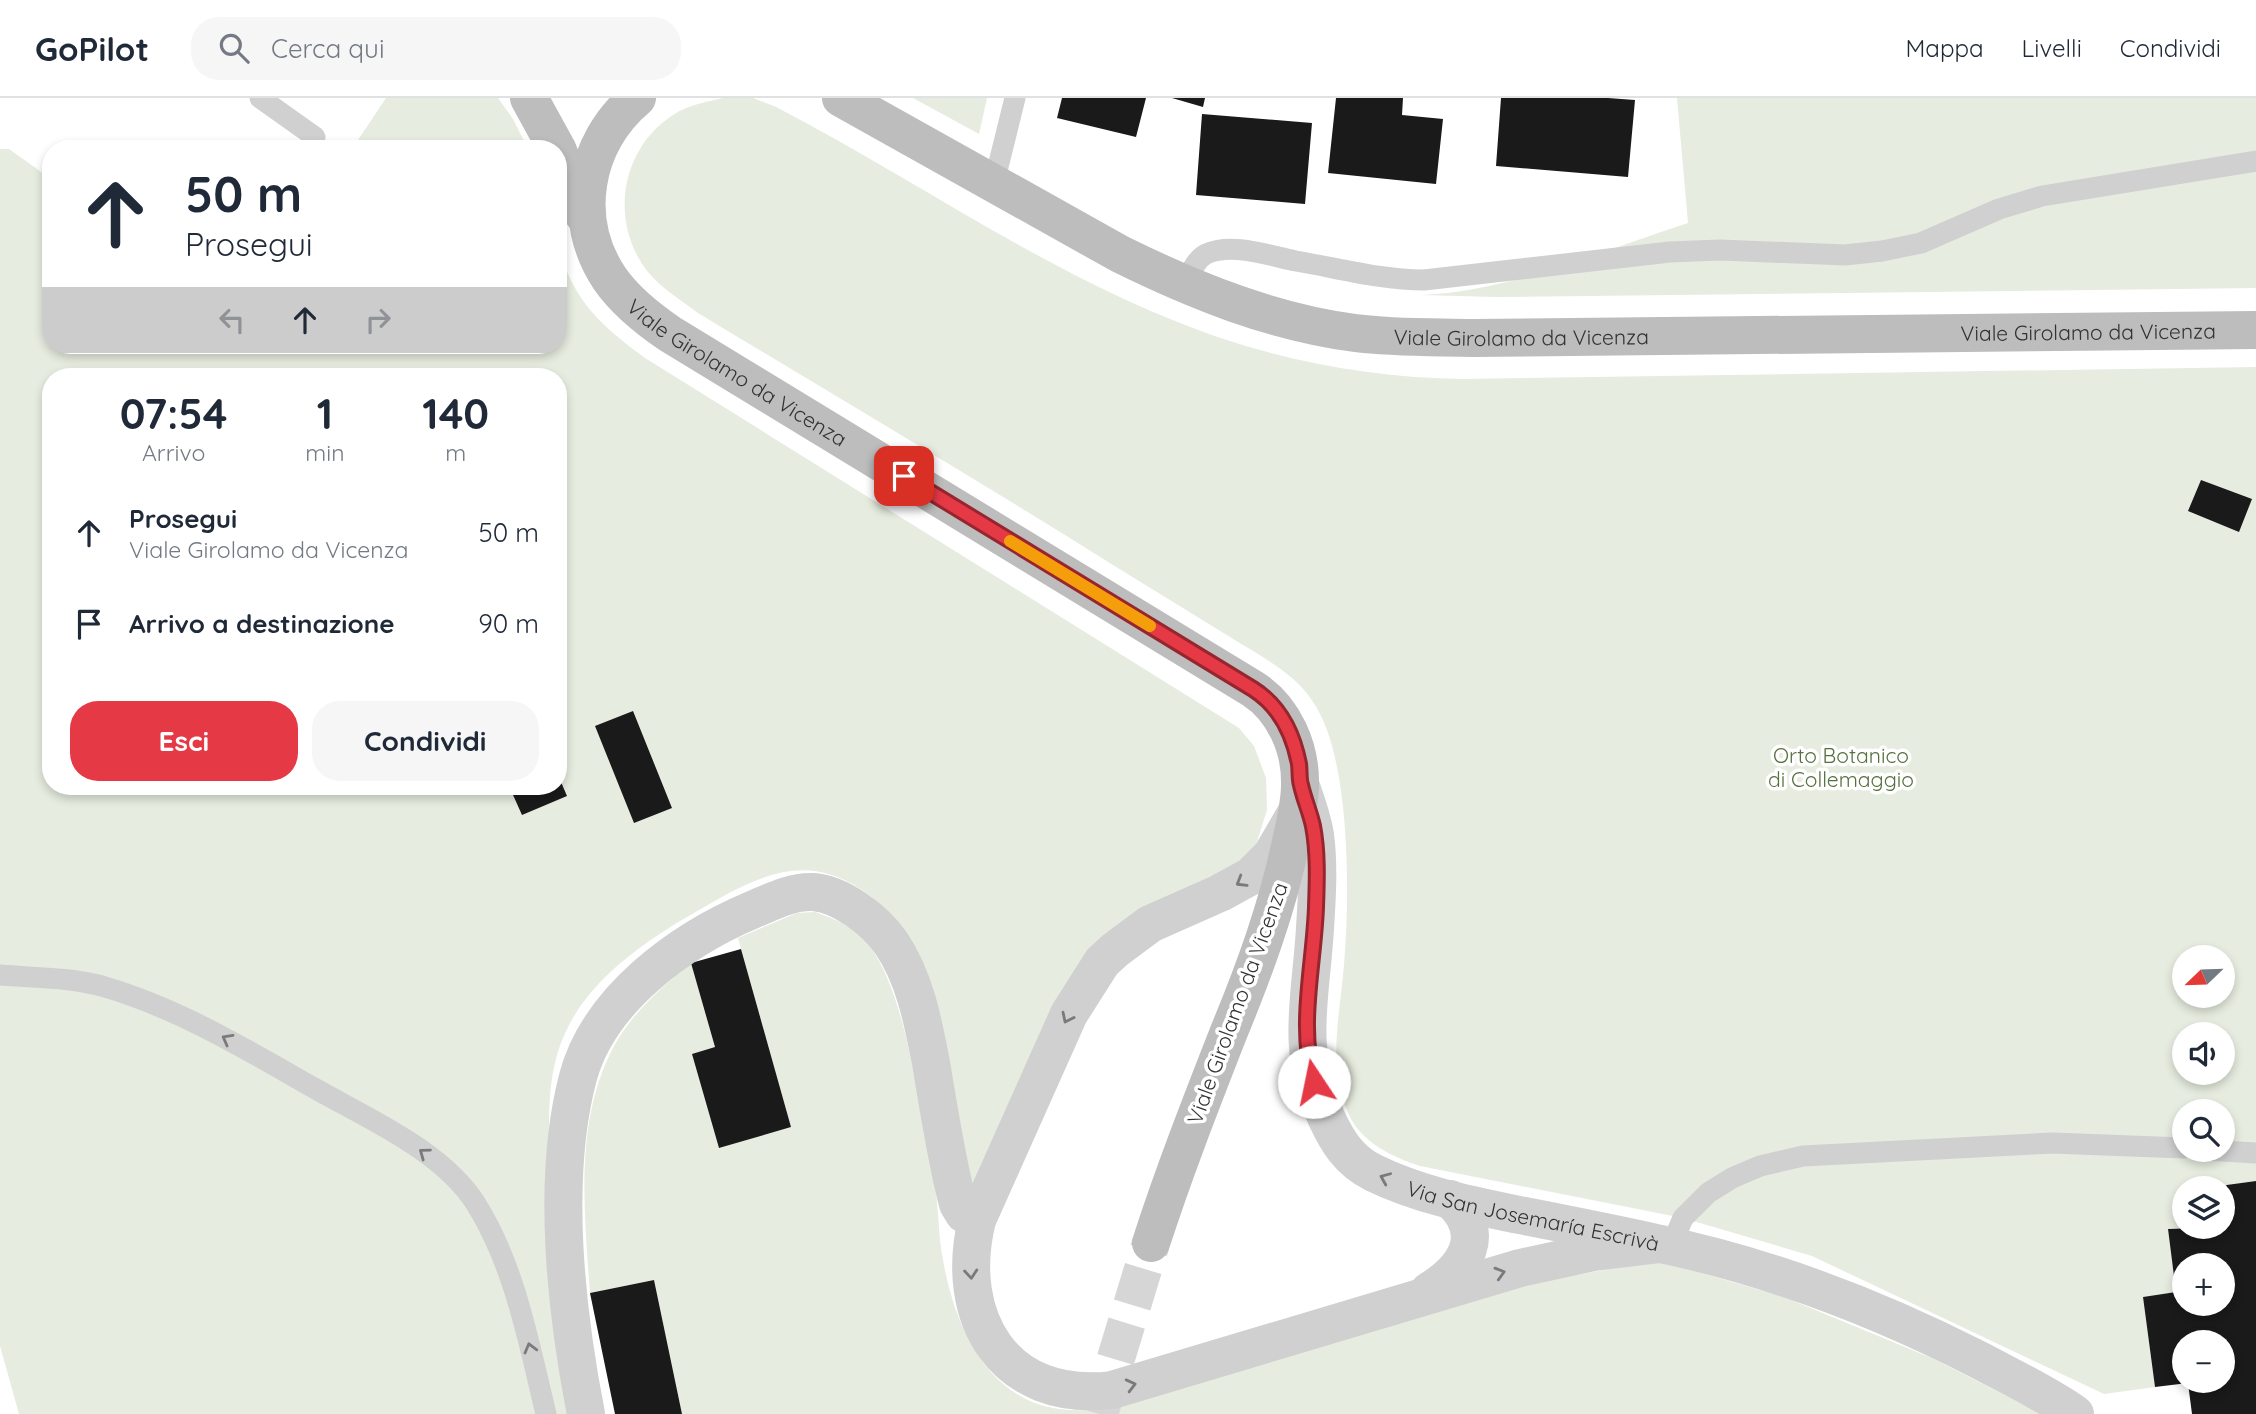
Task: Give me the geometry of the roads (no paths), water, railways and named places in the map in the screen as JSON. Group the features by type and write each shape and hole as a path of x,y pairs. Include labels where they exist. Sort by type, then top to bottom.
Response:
{"main road":[{"path":"530,98 553,140"},
{"name":"Viale Girolamo da Vicenza","path":"637,98 611,114 588,184 587,211 595,245 605,270 619,291 636,308 664,330 1261,694 1276,707 1287,728 1297,758 1299,797 1284,876 1260,954 1189,1132 1151,1243"},
{"name":"Viale Girolamo da Vicenza","path":"841,98 1121,254 1184,284 1286,320 1356,333 1473,338 2256,330"},
{"path":"567,173 595,245"}],"street":[{"name":"Via San Josemaría Escrivà","path":"1299,797 1311,817 1316,848 1315,928 1306,1042 1308,1062 1321,1104 1337,1140 1352,1159 1371,1172 1390,1180 1450,1199 1665,1245 1756,1268 1928,1335 2012,1377 2075,1414"},
{"path":"1299,797 1271,856 1251,876 1150,924 1124,942 1102,962 1069,1014 977,1220 970,1252 975,1299 986,1330 1004,1357 1038,1383 1064,1390 1096,1392 1128,1386 1411,1299 1568,1256 1665,1245"},
{"path":"586,1414 571,1319 564,1223 569,1122 577,1080 585,1055 597,1032 627,996 671,955 720,925 787,896 816,892 862,914 887,938 903,965 922,1019 958,1204 964,1214 977,1220"},
{"path":"1411,1299 1448,1278 1462,1263 1469,1250 1470,1236 1466,1222 1450,1199"}],"lane":[{"path":"260,98 315,137"},
{"path":"994,183 1015,98"},
{"path":"1184,284 1200,258 1214,251 1226,250 1252,252 1397,279 1424,280 1670,251 1720,250 1845,255 1882,251 1921,243 2006,206 2042,196 2256,161"},
{"path":"0,975 103,986 155,1004 206,1027 407,1141 448,1171 475,1202 496,1240 527,1338 546,1414"},
{"path":"1665,1245 1683,1217 1703,1196 1732,1178 1789,1158 1820,1154 2042,1143 2172,1148"},
{"path":"2235,1152 2256,1153"}],"tunnel":[{"path":"1099,1414 1151,1243"}],"park label":[{"name":"Orto Botanico di Collemaggio","path":"1841,767"}]}
